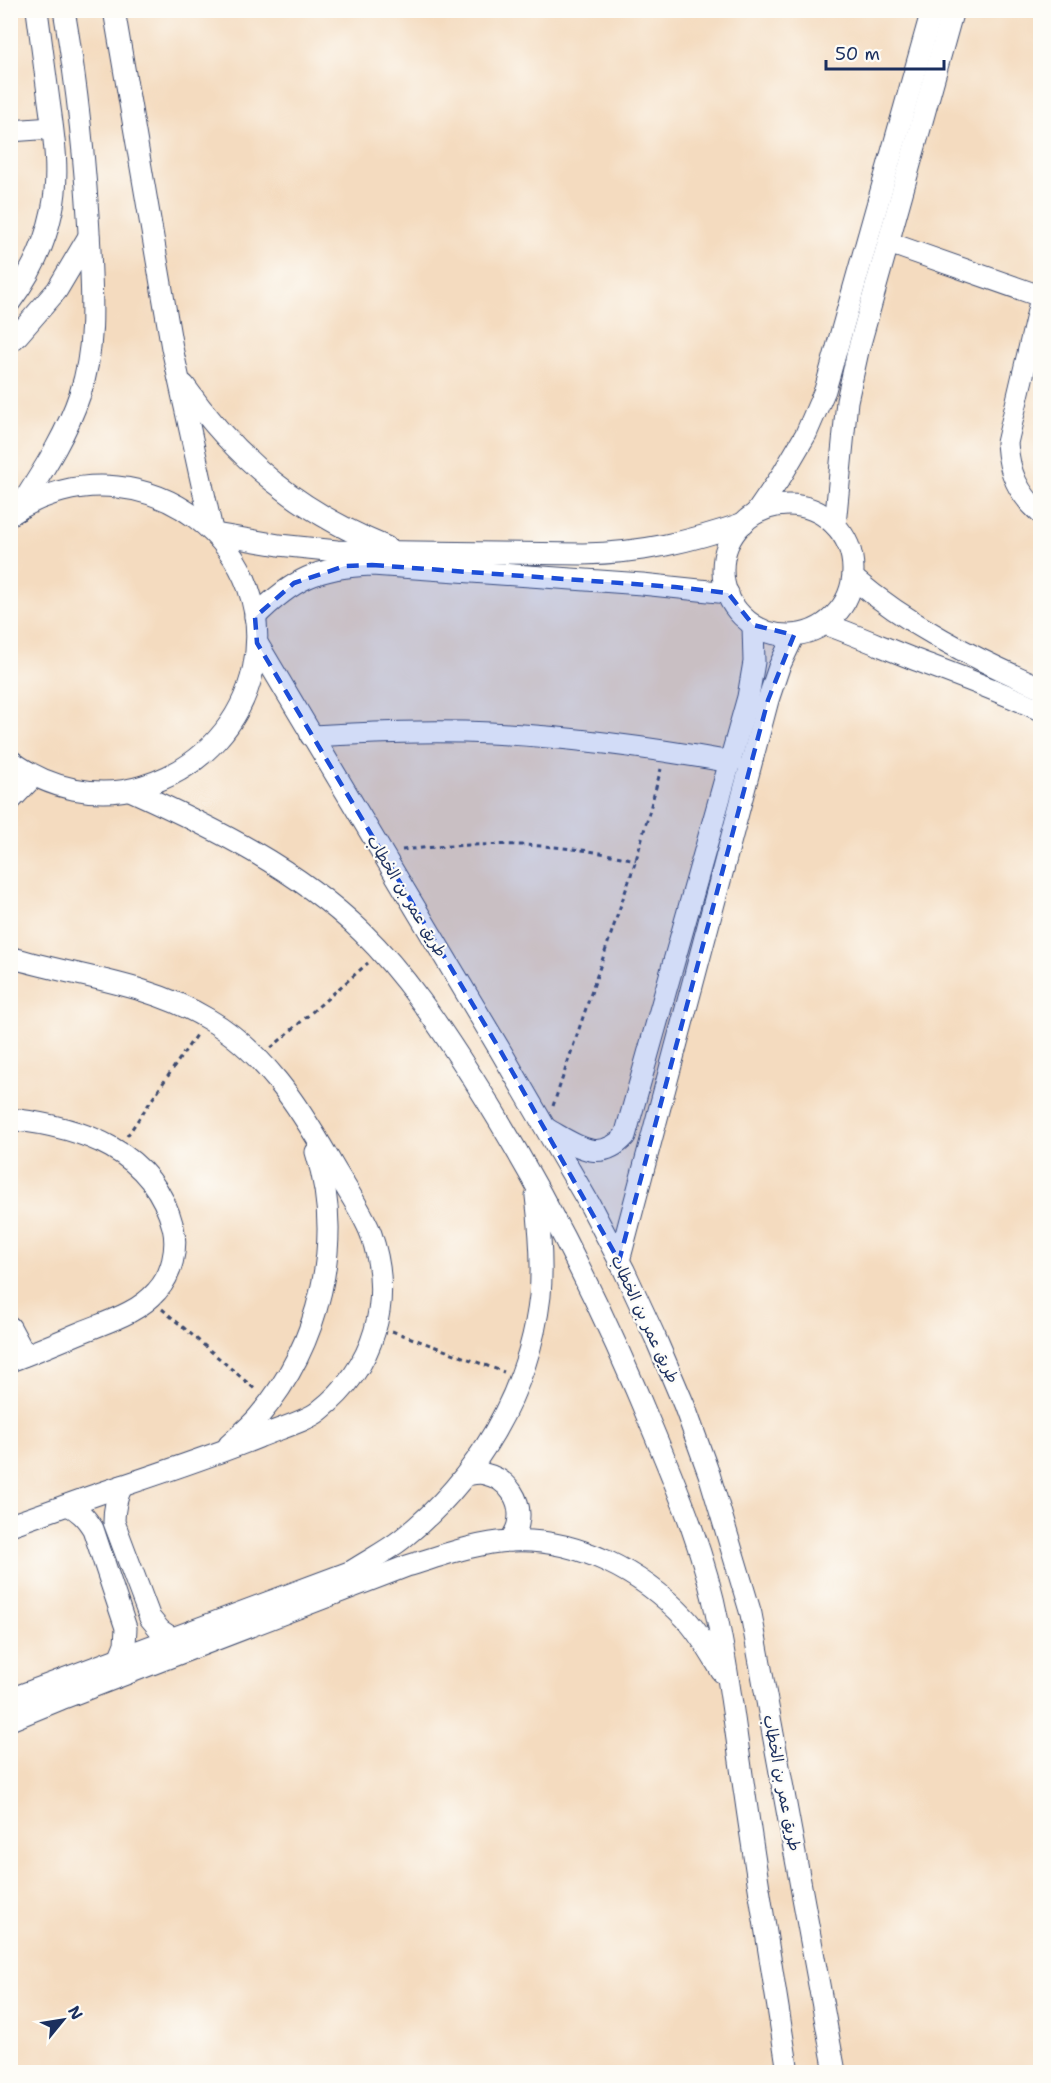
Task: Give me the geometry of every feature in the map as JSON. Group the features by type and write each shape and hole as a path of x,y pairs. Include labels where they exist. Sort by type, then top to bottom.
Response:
{"street":[{"path":"10,302 26,280 42,246 53,209 56,171 37,10"},
{"path":"14,512 68,427 81,393 89,357 93,320 83,148 64,10"},
{"path":"114,10 172,348 213,532"},
{"path":"213,532 308,549 365,552 616,553 649,550 681,543 750,518 770,507 798,506 812,509 825,516 844,537 850,550 853,578 844,604 825,624 794,635 779,635 753,625 742,616 728,593 724,581 725,555 732,538 750,518 782,476 806,434 825,390 932,10"},
{"path":"835,525 847,401 858,351 953,10"},
{"path":"10,131 52,128"},
{"path":"10,342 57,290 89,236"},
{"path":"889,243 1041,296"},
{"path":"1041,303 1007,443 1008,464 1016,484 1028,502 1041,513"},
{"path":"179,377 202,410 256,469 288,494 322,516 394,551"},
{"path":"10,760 34,776 81,791 130,790 164,780 194,763 220,739 239,710 248,689 252,678 257,643 255,617 242,572 230,552 213,532 178,504 139,489 97,484 56,492 14,512"},
{"path":"255,617 294,583 319,572 345,566 372,565 642,584 708,593 728,593"},
{"path":"853,578 875,597 910,621 983,660 1041,687"},
{"path":"825,624 861,636 912,659 1014,697 1041,710"},
{"path":"546,1128 577,1146 597,1151 618,1144 625,1136 752,680 753,625"},
{"path":"619,1261 768,700 779,667 794,635"},
{"name":"طريق عمر بن الخطاب","path":"257,643 546,1128 619,1261 688,1414 716,1494 751,1614 835,2073"},
{"path":"311,735 400,731 489,733 578,739 666,750 731,762"},
{"path":"10,801 34,776"},
{"path":"130,790 241,844 274,863 336,908 381,952 413,992 458,1055 534,1181 621,1354 697,1545 718,1620 788,2073"},
{"path":"10,957 111,982 167,999 207,1018 260,1058 305,1118 370,1232 379,1262 381,1294 377,1326 364,1359 344,1389 317,1413 221,1453 10,1525"},
{"path":"221,1453 259,1417 270,1402 290,1374 312,1326 325,1274 328,1221 322,1168 305,1118"},
{"path":"10,1119 60,1129 101,1141 129,1157 152,1180 168,1208 176,1240 171,1266 159,1290 139,1308 18,1358 10,1327"},
{"path":"10,1699 352,1570 401,1540 444,1502 480,1457 509,1407 529,1353 540,1296 542,1238 534,1181"},
{"path":"466,1475 484,1473 500,1479 513,1491 519,1508 518,1525 510,1541"},
{"path":"122,1486 116,1497 114,1522 150,1618 160,1630 172,1638"},
{"path":"68,1505 79,1510 93,1529 122,1612 126,1628 125,1644 119,1659"},
{"path":"10,1720 407,1566 458,1550 510,1541 544,1543 577,1550 608,1561 637,1577 664,1597 687,1620 727,1680"}],"path":[{"path":"546,1128 636,860 666,750"},
{"path":"381,852 445,845 509,844 573,849 636,860"},
{"path":"260,1058 381,952"},
{"path":"117,1150 207,1018"},
{"path":"149,1299 270,1402"},
{"path":"377,1326 520,1377"}],"highlighted area":[{"path":"372,565 675,587 728,593 753,625 794,635 768,700 619,1261 500,1050 257,643 255,617 294,583 345,566"}]}
